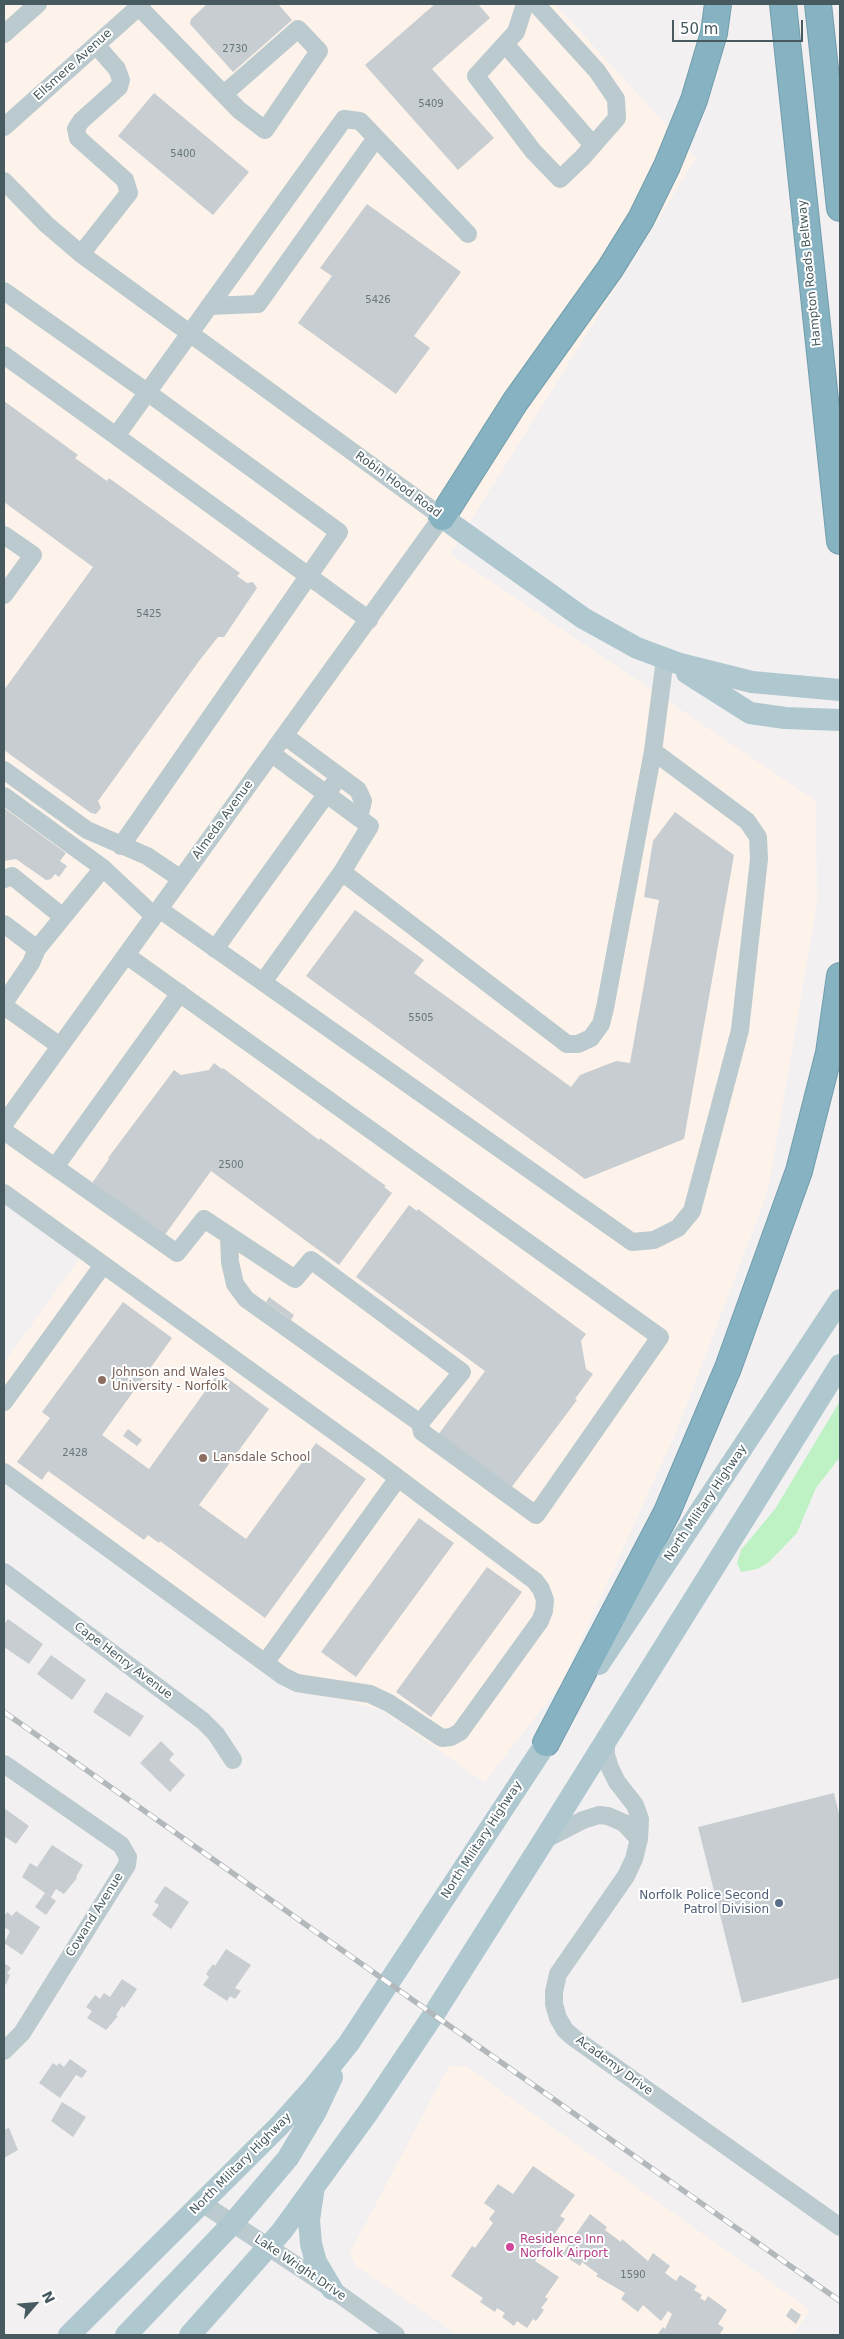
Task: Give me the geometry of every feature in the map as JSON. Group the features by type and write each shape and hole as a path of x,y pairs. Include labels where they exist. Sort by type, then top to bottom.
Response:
{"highway":[{"path":"442,517 516,402 610,269 641,218 667,166 694,100 714,33 718,4"},
{"name":"Hampton Roads Beltway","path":"783,4 840,541"},
{"path":"818,4 840,208"},
{"path":"546,1743 667,1512 728,1368 799,1171 829,1053 840,976"}],"main road":[{"name":"Robin Hood Road","path":"442,517 606,633 665,659 752,682 840,690"},
{"path":"665,659 750,714 785,718 840,720"},
{"name":"North Military Highway","path":"69,2335 280,2126 349,2043 840,1300"},
{"path":"190,2335 268,2247 313,2191 434,2014 606,1742 840,1365"},
{"path":"126,2335 232,2224 288,2158 316,2111 349,2043"},
{"path":"313,2191 310,2220 311,2244 316,2262 332,2289"}],"street":[{"path":"4,34 38,4"},
{"path":"525,4 516,32 476,76 533,151 560,179 617,118 616,99 597,71 536,4"},
{"path":"141,5 224,94 239,110 265,130 319,51 298,29 224,94"},
{"name":"Ellsmere Avenue","path":"4,127 141,5"},
{"path":"505,44 593,145"},
{"path":"81,254 129,193 125,180 78,138 76,129 81,121 119,87 121,80 116,69 96,45"},
{"path":"116,436 344,120 360,121 468,234"},
{"path":"209,306 258,304 376,138"},
{"name":"Robin Hood Road","path":"4,181 46,224 81,254 442,517"},
{"path":"4,291 147,392 339,532 121,846"},
{"path":"4,355 308,577 370,620"},
{"name":"Almeda Avenue","path":"4,1124 370,620 442,517"},
{"path":"4,535 33,555 4,595"},
{"path":"342,872 567,1044 578,1044 591,1038 601,1024 653,751 665,659"},
{"path":"285,736 358,790 363,801 359,818"},
{"path":"4,796 103,868 156,913 215,949 632,1242 654,1240 678,1228 692,1211 740,1030 759,851 758,837 747,821 653,751"},
{"path":"262,982 342,872 370,826 272,754"},
{"path":"4,770 87,830 147,856 181,879"},
{"path":"215,949 328,795 338,777"},
{"path":"60,1046 4,1005 31,963 37,949 103,868"},
{"path":"4,879 12,876 63,917"},
{"path":"4,924 37,949"},
{"path":"126,955 660,1337 536,1516 422,1432 420,1423 246,1299 235,1284 230,1262 229,1236"},
{"path":"55,1167 180,993"},
{"path":"4,1131 177,1253 204,1219 295,1279 311,1260 462,1372 420,1423"},
{"path":"4,1193 398,1478 535,1581 545,1600 544,1611 540,1621 460,1732 452,1737 442,1738 389,1703 370,1694 297,1683 283,1676 4,1472"},
{"path":"4,1402 103,1265"},
{"path":"265,1662 398,1478"},
{"name":"Cape Henry Avenue","path":"4,1572 203,1721 216,1734 233,1760"},
{"name":"Academy Drive","path":"606,1742 606,1755 610,1768 617,1782 635,1805 640,1819 639,1840 634,1859 626,1876 558,1974 554,1992 554,2004 558,2018 574,2038 840,2228"},
{"name":"Cowand Avenue","path":"4,1764 120,1845 128,1857 127,1866 22,2033 4,2051"},
{"path":"544,1840 563,1829 596,1815 608,1816 624,1823 639,1840"},
{"name":"Lake Wright Drive","path":"202,2203 332,2289 396,2335"}],"shaded area":[{"path":"4,4 555,4 696,158 450,554 816,801 817,902 768,1191 677,1430 560,1686 484,1782 382,1710 282,1684 4,1481 4,1363 80,1258 4,1203"},
{"path":"449,2066 467,2067 810,2310 793,2335 458,2335 356,2266 350,2253"}],"green space":[{"path":"840,1401 840,1457 816,1488 797,1533 768,1563 757,1569 741,1572 737,1563 741,1550 775,1509"}],"building":[{"path":"207,4 278,4 292,20 233,72 190,24 191,19"},
{"path":"435,4 478,4 490,18 432,69 494,138 458,170 365,65"},
{"path":"154,93 249,172 213,215 118,136"},
{"path":"367,204 461,272 414,336 430,348 396,394 298,323 332,276 320,268"},
{"path":"4,401 78,455 75,458 107,481 109,478 240,573 237,576 247,583 253,582 257,588 224,637 218,637 199,661 98,801 101,808 96,814 91,813 4,750 4,690 93,567 4,502"},
{"path":"4,808 66,853 60,861 67,866 59,877 55,874 51,879 46,880 16,859 4,861"},
{"path":"675,812 734,855 684,1139 585,1179 306,976 355,910 424,960 414,973 571,1087 580,1075 616,1061 630,1063 659,900 644,897 653,841"},
{"path":"214,1063 319,1140 320,1138 386,1186 384,1187 392,1193 339,1265 211,1171 164,1236 92,1183 108,1158 174,1070 181,1075 209,1070"},
{"path":"409,1205 417,1211 418,1209 586,1334 581,1341 586,1369 593,1374 575,1399 577,1400 511,1488 438,1435 485,1371 356,1277"},
{"path":"269,1297 294,1315 291,1320 266,1302"},
{"path":"123,1302 172,1338 102,1435 149,1469 219,1372 269,1409 199,1505 246,1539 316,1443 366,1479 265,1618 160,1541 159,1543 148,1535 144,1540 48,1471 42,1480 17,1462 50,1418 42,1412"},
{"path":"128,1429 142,1440 137,1446 123,1436"},
{"path":"419,1518 454,1543 356,1677 321,1652"},
{"path":"487,1567 522,1592 431,1717 396,1692"},
{"path":"8,1619 43,1644 29,1664 4,1647 4,1624"},
{"path":"51,1655 86,1680 72,1700 37,1674"},
{"path":"106,1692 144,1716 130,1737 93,1712"},
{"path":"161,1741 174,1754 169,1760 185,1775 170,1792 140,1763"},
{"name":"Norfolk Police Second Patrol Division","path":"834,1793 840,1818 840,1978 742,2003 698,1827"},
{"path":"4,1808 29,1826 16,1844 4,1836"},
{"path":"52,1845 83,1865 77,1878 64,1894 56,1889 51,1897 22,1877 30,1863 37,1867"},
{"path":"165,1886 189,1902 171,1929 152,1915 159,1905 154,1902"},
{"path":"45,1893 56,1901 46,1915 35,1907"},
{"path":"16,1911 40,1927 22,1955 4,1943 10,1931 4,1927 4,1917 7,1912 12,1916"},
{"path":"226,1949 251,1965 235,1988 241,1991 235,1999 230,1996 227,2001 203,1985 209,1977 206,1974 213,1964 215,1966"},
{"path":"4,1963 11,1968 7,1973 10,1975 6,1985 4,1983"},
{"path":"122,1979 137,1989 124,2008 122,2006 116,2015 118,2016 106,2030 87,2018 92,2011 86,2007 95,1995 100,1999 104,1993 110,1997"},
{"path":"70,2059 87,2071 82,2078 76,2075 60,2098 39,2083 53,2063 57,2066 59,2063 64,2067"},
{"path":"62,2102 86,2117 73,2137 51,2121"},
{"path":"9,2128 18,2150 4,2158 4,2130"},
{"name":"Residence Inn Norfolk Airport","path":"533,2166 575,2195 560,2216 565,2219 535,2261 559,2277 545,2297 548,2299 541,2308 544,2310 536,2321 533,2319 527,2328 517,2321 514,2326 502,2317 505,2313 497,2308 495,2312 480,2302 483,2298 451,2276 472,2246 475,2248 493,2223 489,2219 495,2211 484,2203 498,2184 513,2194"},
{"name":"Residence Inn Norfolk Airport","path":"590,2214 607,2227 605,2230 621,2242 622,2239 648,2261 653,2253 670,2266 665,2273 676,2281 680,2275 697,2286 694,2290 702,2295 700,2298 705,2301 708,2296 727,2310 718,2324 724,2328 719,2335 657,2335 663,2327 665,2329 672,2314 668,2311 661,2321 643,2305 638,2312 621,2299 625,2293 596,2276 598,2274 582,2262 580,2266 562,2254"},
{"path":"791,2308 801,2315 796,2324 786,2316"}],"railway":[{"path":"4,1712 840,2301"}],"place":[{"name":"Johnson and Wales University - Norfolk","path":"102,1380"},
{"name":"Lansdale School","path":"203,1458"},
{"name":"Norfolk Police Second Patrol Division","path":"779,1903"},
{"name":"Residence Inn Norfolk Airport","path":"510,2247"}]}
